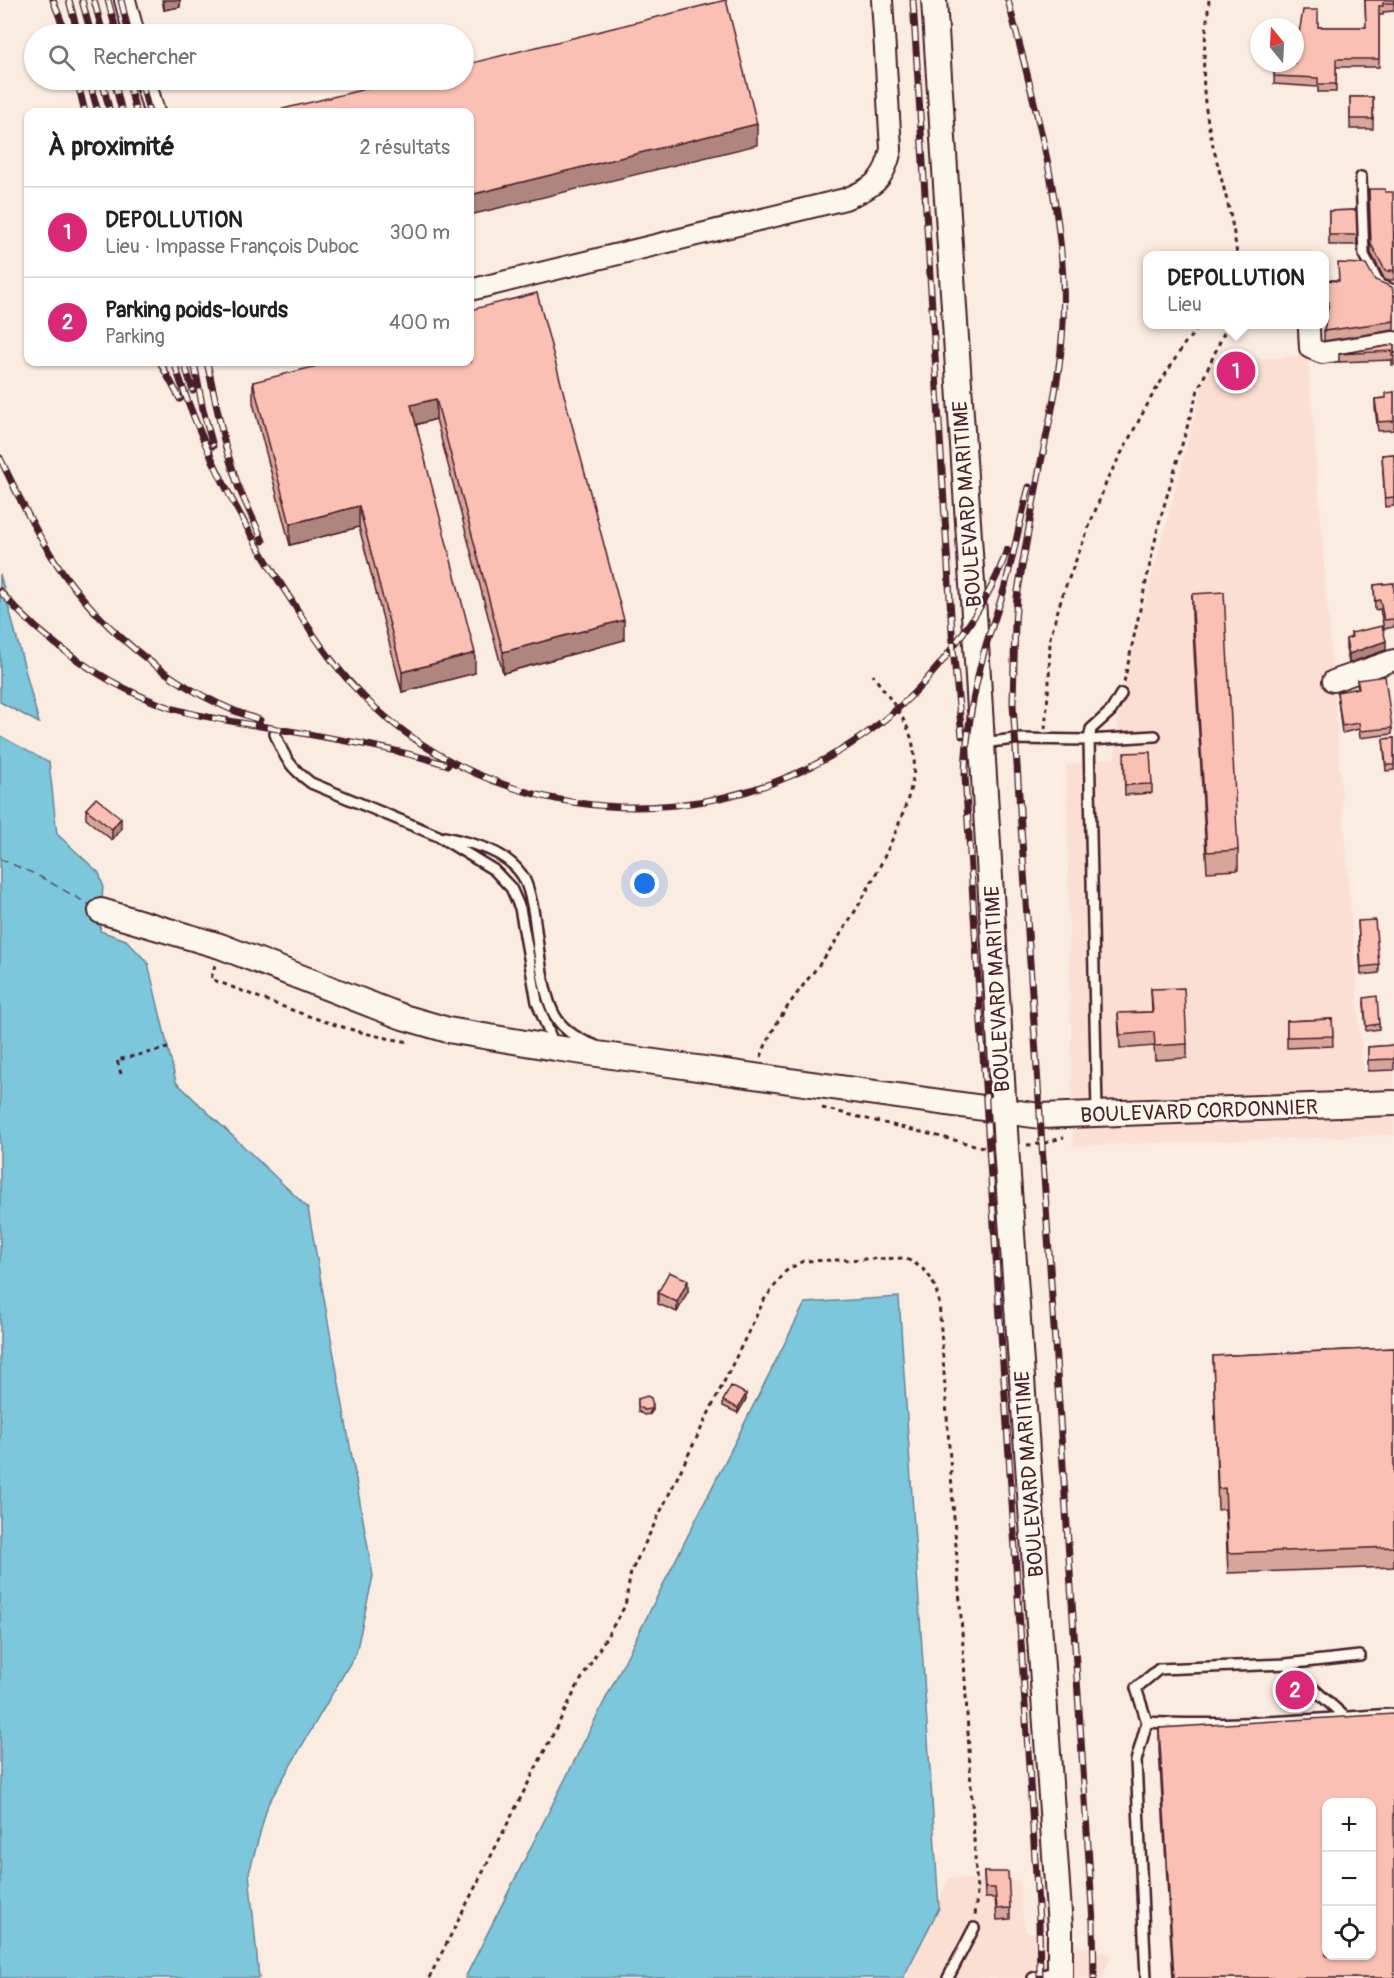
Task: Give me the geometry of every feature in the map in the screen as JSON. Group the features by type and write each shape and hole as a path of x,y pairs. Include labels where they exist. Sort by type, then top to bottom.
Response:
{"street":[{"path":"125,0 131,24"},
{"path":"474,289 799,210 864,191 877,182 887,166 891,149 882,0"},
{"name":"BOULEVARD MARITIME","path":"934,0 1004,1111 1060,1927 1060,1974"},
{"path":"148,90 153,108"},
{"path":"1309,330 1310,348 1322,353 1394,342"},
{"path":"1333,681 1394,660"},
{"name":"BOULEVARD CORDONNIER","path":"101,911 220,946 403,1017 448,1030 555,1048 1040,1116 1394,1104"}],"lane":[{"path":"1361,177 1364,255 1380,285 1394,290"},
{"path":"1097,1114 1089,740 1091,729 1111,711 1121,694"},
{"path":"275,735 284,756 294,770 311,783 438,836 495,870 511,888 520,908 537,1002 555,1048"},
{"path":"982,743 1015,738 1089,740 1155,736"},
{"path":"438,836 479,845 504,858 522,875 531,901 548,1000 557,1019 572,1034 591,1044 625,1051 651,1062"},
{"path":"1146,1978 1136,1761 1147,1722 1136,1688 1160,1669 1286,1664 1360,1656"},
{"path":"1286,1664 1345,1717"},
{"path":"1147,1722 1199,1725 1394,1714"},
{"path":"948,1978 974,1928"},
{"path":"1033,1978 1060,1974"}],"path":[{"path":"1209,0 1204,54 1205,101 1216,162 1234,228 1237,251"},
{"path":"1044,739 1050,638 1062,596 1108,478 1152,396 1185,343 1198,329"},
{"path":"1121,694 1159,524 1198,390 1226,329"},
{"path":"755,1076 775,1023 817,968 860,904 886,853 910,792 914,762 910,735 897,710 873,675"},
{"path":"121,1074 117,1060 168,1048"},
{"path":"429,1978 579,1683 625,1606 631,1572 764,1300 786,1272 803,1261 903,1258 916,1263 925,1270 934,1283 939,1301 965,1672 977,1892 974,1928"}],"shaded area":[{"path":"1308,355 1363,1070 1394,1068 1394,1135 1073,1146 1066,765 1115,757 1120,696 1209,363"},
{"path":"949,1878 1019,1881 1025,1931 1111,1954 1103,1978 903,1978"}],"water":[{"path":"0,574 39,723 0,702"},
{"path":"0,735 49,762 57,834 99,873 103,885 100,931 126,940 148,963 176,1082 308,1208 373,1576 356,1653 268,1804 249,1873 259,1978 0,1978"},
{"path":"899,1297 939,1908 903,1978 465,1978 805,1303"}],"pier":[{"path":"0,732 48,758 49,762 0,735"}],"building":[{"path":"726,0 757,124 474,194 474,108 287,108 361,90 474,90 474,63"},
{"path":"1365,0 1394,0 1394,3 1383,3 1383,6 1379,6 1379,59 1336,59 1336,84 1318,84 1318,78 1274,76 1274,72 1304,72 1303,10 1318,10 1318,27 1366,27"},
{"path":"1350,97 1373,97 1373,119 1350,119"},
{"path":"1369,189 1385,189 1385,192 1393,192 1394,271 1385,270 1371,244"},
{"path":"1356,210 1357,235 1329,235 1329,211"},
{"path":"1338,263 1366,264 1375,280 1392,287 1394,321 1324,331 1329,329 1329,280 1339,281"},
{"path":"537,293 624,620 503,652 436,399 411,405 475,653 402,672 359,506 290,524 253,382 317,366 474,366 474,309"},
{"path":"1394,345 1394,356 1392,356 1392,351 1339,354"},
{"path":"1394,392 1394,421 1378,422 1375,399 1386,398 1386,393"},
{"path":"1394,454 1394,497 1385,498 1382,455"},
{"path":"1394,583 1394,619 1384,620 1380,600 1375,601 1374,585"},
{"path":"1224,592 1238,850 1207,852 1192,594"},
{"path":"1382,626 1386,641 1349,654 1346,639 1352,637 1351,633"},
{"path":"1385,676 1392,728 1360,731 1359,723 1342,726 1337,692 1359,688 1357,680"},
{"path":"1394,738 1394,765 1386,765 1383,739"},
{"path":"1150,752 1152,784 1125,785 1124,753"},
{"path":"96,798 121,818 112,829 86,809"},
{"path":"1375,920 1379,965 1361,967 1358,921"},
{"path":"1184,988 1187,1044 1155,1046 1154,1032 1120,1035 1118,1013 1153,1012 1151,989"},
{"path":"1377,996 1379,1024 1366,1026 1364,998"},
{"path":"1332,1019 1333,1036 1287,1037 1287,1021"},
{"path":"1394,1045 1394,1059 1368,1060 1368,1047"},
{"path":"669,1272 688,1280 677,1302 658,1293"},
{"path":"1394,1348 1394,1547 1228,1553 1225,1488 1218,1489 1213,1356"},
{"path":"731,1386 746,1394 738,1408 723,1401"},
{"path":"647,1396 651,1398 653,1405 650,1409 644,1410 638,1406 638,1399"},
{"path":"1394,1714 1394,1978 1174,1978 1159,1728"},
{"path":"984,1872 1008,1872 1010,1908 997,1909 995,1888 985,1888"}],"ferry route":[{"path":"0,859 37,875 90,905"}],"railway":[{"path":"53,0 62,24"},
{"path":"69,0 75,24"},
{"path":"82,0 88,24"},
{"path":"94,0 100,24"},
{"path":"108,0 114,24"},
{"path":"121,0 127,24"},
{"path":"913,0 953,648 962,736"},
{"path":"1008,0 1038,119 1055,201 1063,283 1062,341 1057,377 1017,597 1013,704 1093,1922 1094,1978"},
{"path":"80,90 84,108"},
{"path":"92,90 97,108"},
{"path":"104,90 109,108"},
{"path":"116,90 121,108"},
{"path":"130,90 135,108"},
{"path":"144,90 148,108"},
{"path":"162,366 180,399"},
{"path":"175,366 197,426 225,487 257,546 302,617 339,669 372,705 440,755 516,788 595,805 676,805 755,789 829,757 896,710 953,647 984,601 1007,550"},
{"path":"185,366 193,391"},
{"path":"195,366 213,446"},
{"path":"208,366 225,445 238,486 263,541"},
{"path":"0,458 50,554 77,592 98,615 147,659 174,678 202,695 260,720"},
{"path":"1029,487 1005,586 986,644 977,683 969,729 965,776 1039,1921 1040,1978"},
{"path":"0,591 17,610 57,645 100,675 147,699 193,714 378,747 448,765"}],"place":[{"name":"DEPOLLUTION","path":"1236,371"},
{"name":"Parking poids-lourds","path":"1295,1690"}]}
